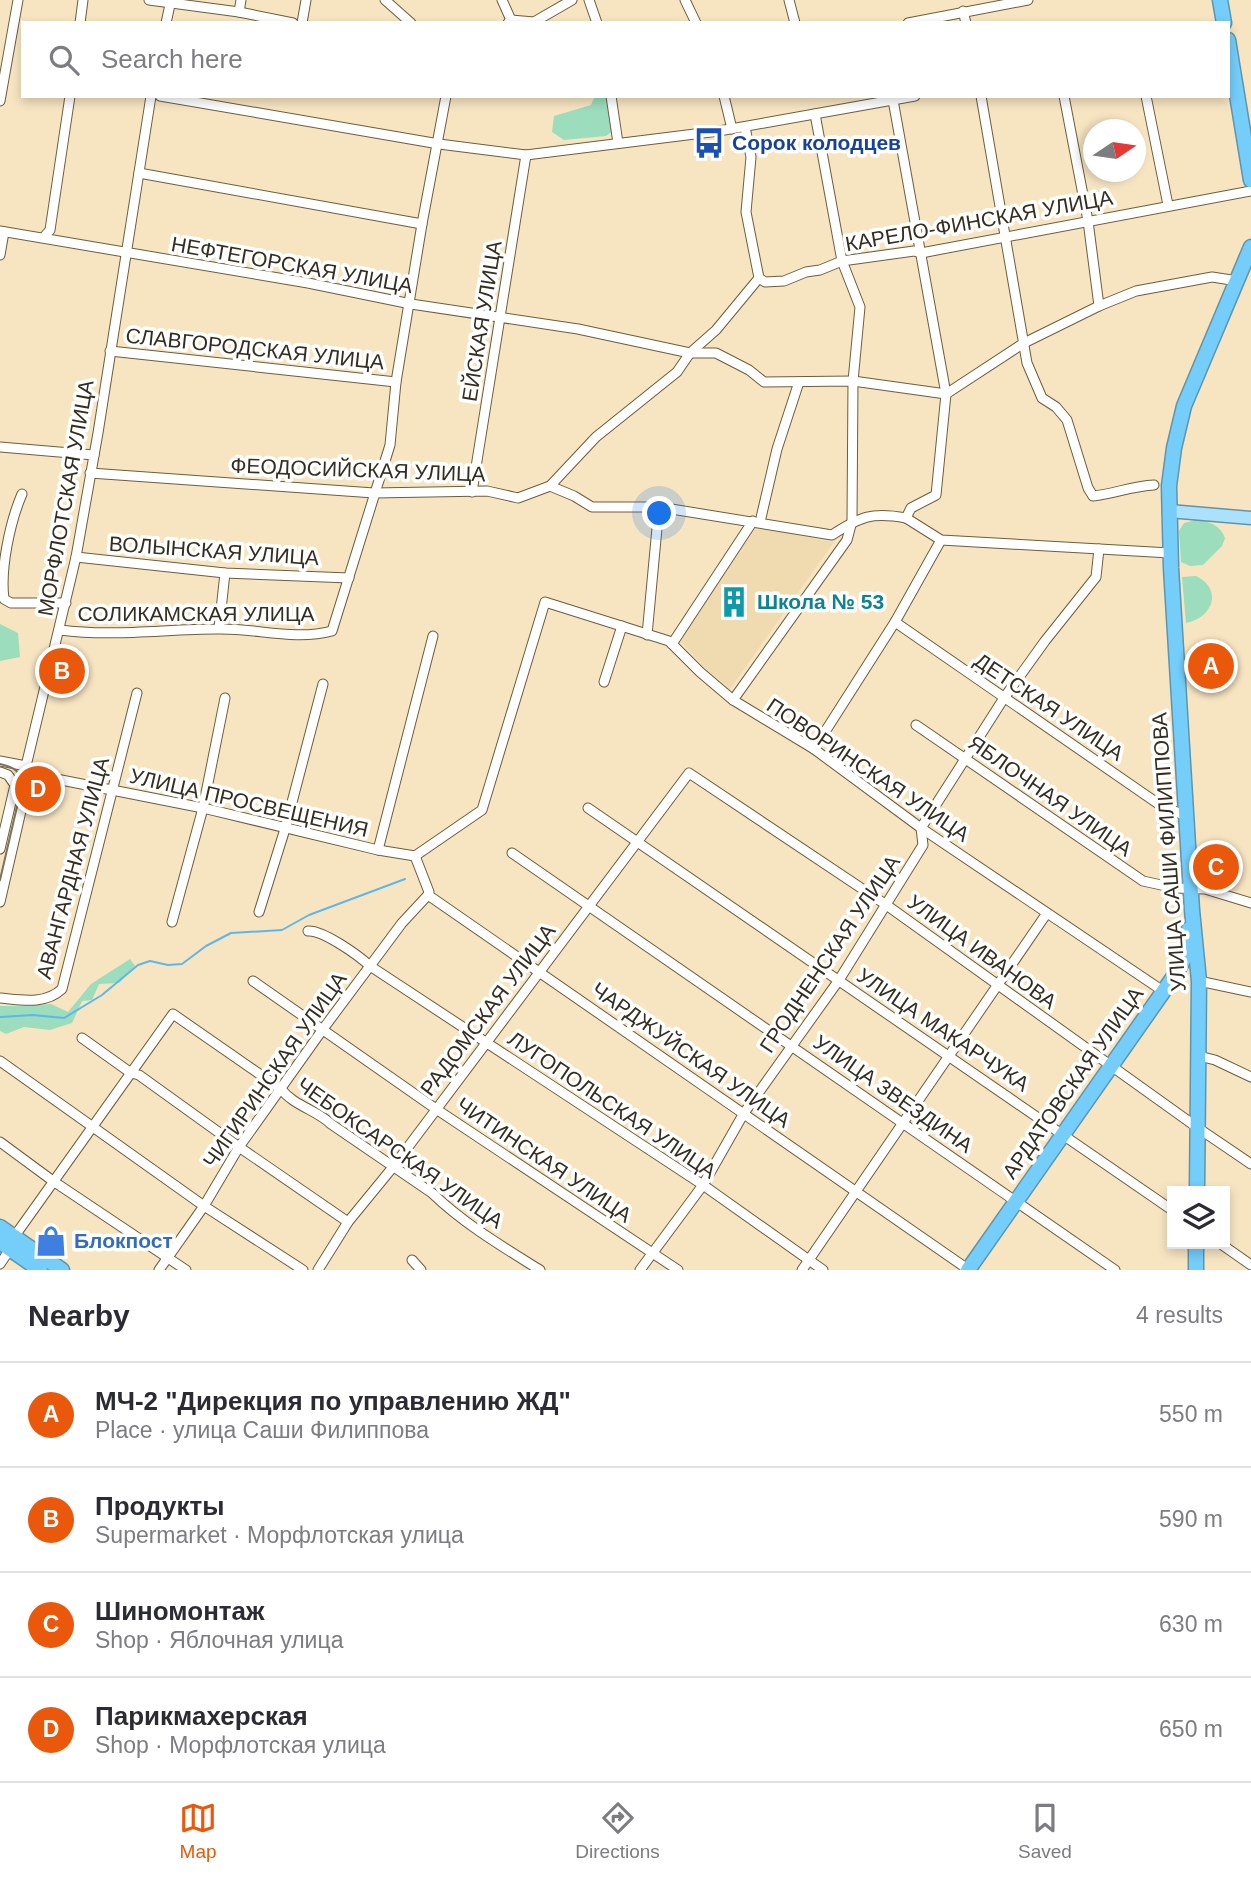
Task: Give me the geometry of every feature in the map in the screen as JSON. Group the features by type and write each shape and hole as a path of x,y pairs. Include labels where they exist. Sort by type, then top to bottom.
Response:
{"highway":[{"path":"1220,0 1224,21"},
{"path":"1230,52 1251,180"},
{"name":"УЛИЦА САШИ ФИЛИППОВА","path":"1197,1186 1199,979 1192,910 1169,511 1174,448 1184,406 1251,247"},
{"name":"АРДАТОВСКАЯ УЛИЦА","path":"968,1270 1177,972 1185,957 1192,910"},
{"path":"1177,972 1191,971 1199,979"},
{"path":"0,1227 8,1243 40,1270"},
{"path":"8,1243 62,1270"},
{"path":"1196,1249 1196,1270"}],"main road":[{"path":"1169,511 1251,518"}],"street":[{"path":"0,101 18,0"},
{"path":"80,21 83,0"},
{"path":"149,0 171,1 283,21"},
{"path":"239,12 241,0"},
{"path":"302,21 306,0"},
{"path":"385,0 409,21"},
{"path":"502,0 510,21"},
{"path":"536,21 572,0"},
{"path":"589,0 596,21"},
{"path":"685,0 695,21"},
{"path":"789,0 794,21"},
{"path":"917,21 1028,0"},
{"path":"166,21 171,1"},
{"path":"963,11 966,21"},
{"path":"44,237 50,230 69,98"},
{"name":"МОРФЛОТСКАЯ УЛИЦА","path":"0,902 24,797 28,776 26,766 76,557 151,98"},
{"path":"172,98 439,144 526,155 732,129 904,98"},
{"path":"349,578 390,445 396,382 446,98"},
{"path":"611,98 618,143"},
{"path":"724,98 732,129"},
{"path":"981,98 1027,363 1042,398 1056,407 1067,421 1088,488 1093,496 1115,494 1136,486 1154,485"},
{"path":"1064,98 1088,221 1099,306"},
{"path":"1146,98 1168,205"},
{"path":"893,100 946,394 936,495 911,508 906,518"},
{"path":"733,700 847,540 852,521 853,381 860,307 842,261 815,114"},
{"path":"745,127 751,157 746,212 759,278 716,330 690,353 677,372 596,437 550,486 592,507 659,506 832,535 852,521 876,514 906,518 942,540 1170,553"},
{"name":"ЕЙСКАЯ УЛИЦА","path":"472,492 526,155"},
{"path":"139,173 422,224"},
{"name":"КАРЕЛО-ФИНСКАЯ УЛИЦА","path":"759,278 765,282 784,281 842,261 914,251 922,253 1251,191"},
{"path":"0,255 2,231"},
{"name":"НЕФТЕГОРСКАЯ УЛИЦА","path":"2,231 308,283 411,304 578,329 690,353 716,353 749,370 764,382 853,381 946,394"},
{"path":"946,394 1024,343 1136,291 1212,277 1238,281"},
{"name":"СЛАВГОРОДСКАЯ УЛИЦА","path":"110,351 396,382"},
{"path":"672,644 756,521 799,382"},
{"path":"0,447 94,455"},
{"name":"ФЕОДОСИЙСКАЯ УЛИЦА","path":"90,473 374,493 487,491 518,498 550,486"},
{"path":"22,494 16,508 4,569 4,599 11,603 66,603"},
{"path":"647,635 659,506"},
{"path":"814,749 895,622 942,540"},
{"name":"ГРОДНЕНСКАЯ УЛИЦА","path":"640,1270 703,1185 744,1113 839,980 923,845 921,828 964,758 1004,698 1096,577 1099,549"},
{"name":"ВОЛЫНСКАЯ УЛИЦА","path":"76,557 225,573 349,578"},
{"path":"219,628 225,573"},
{"name":"СОЛИКАМСКАЯ УЛИЦА","path":"60,630 148,633 219,628 315,635 332,631 349,578"},
{"name":"ПОВОРИНСКАЯ УЛИЦА","path":"415,856 482,810 545,602 669,641 699,672 733,700 814,749 921,828 1163,991"},
{"name":"ДЕТСКАЯ УЛИЦА","path":"895,622 1160,805 1186,816"},
{"path":"604,682 622,626"},
{"path":"378,850 433,636"},
{"path":"259,912 285,829 323,684"},
{"name":"АВАНГАРДНАЯ УЛИЦА","path":"0,998 43,999 54,997 62,989 137,693"},
{"path":"172,922 203,808 225,698"},
{"name":"ЯБЛОЧНАЯ УЛИЦА","path":"916,725 1143,881 1205,889 1251,904"},
{"name":"УЛИЦА ПРОСВЕЩЕНИЯ","path":"0,761 26,766 36,775 203,808 285,829 415,856"},
{"path":"0,849 15,785 4,773"},
{"name":"РАДОМСКАЯ УЛИЦА","path":"318,1270 348,1222 393,1167 689,773"},
{"name":"УЛИЦА ИВАНОВА","path":"689,773 885,904 1251,1164"},
{"name":"УЛИЦА МАКАРЧУКА","path":"588,808 1167,1206"},
{"name":"УЛИЦА ЗВЕЗДИНА","path":"512,853 1115,1270"},
{"path":"415,856 428,895"},
{"name":"ЧИГИРИНСКАЯ УЛИЦА","path":"159,1270 204,1206 239,1147 323,1029 402,923 428,895"},
{"name":"ЧАРДЖУЙСКАЯ УЛИЦА","path":"428,895 968,1270"},
{"path":"802,1270 1047,913"},
{"name":"ЛУГОПОЛЬСКАЯ УЛИЦА","path":"309,931 325,934 332,942 353,951 370,966 703,1185 824,1270"},
{"path":"1199,979 1251,992"},
{"name":"ЧИТИНСКАЯ УЛИЦА","path":"253,981 436,1109 678,1270"},
{"name":"ЧЕБОКСАРСКАЯ УЛИЦА","path":"131,1073 173,1014 281,1089 286,1096 324,1117 432,1193 487,1236 540,1270"},
{"path":"82,1038 348,1222"},
{"path":"1199,1056 1215,1060 1251,1077"},
{"path":"0,1062 204,1206 303,1270"},
{"path":"0,1264 8,1243 131,1073"},
{"path":"0,1142 186,1270"},
{"path":"1228,1249 1251,1265"},
{"path":"412,1260 421,1270"}],"shaded area":[{"path":"756,527 834,542 730,689 706,669 680,641"}],"green space":[{"path":"594,98 608,98 616,120 614,130 606,136 564,140 552,132 554,116 591,105"},
{"path":"1196,520 1214,524 1225,538 1222,546 1203,565 1190,566 1181,562 1179,531 1184,523"},
{"path":"1196,576 1210,589 1211,603 1202,616 1186,623 1182,577"},
{"path":"0,624 18,633 20,657 0,661"},
{"path":"130,959 135,966 119,983 99,984 92,1000 82,1001 72,1023 50,1030 24,1027 6,1034 0,1031 0,1006 51,1004 68,1012 91,984"}],"waterway":[{"path":"0,1017 33,1015 64,1018 102,995 138,965 150,961 168,965 182,964 206,946 231,933 282,930 309,915 405,879"}],"tram line":[{"path":"0,764 14,769 23,781 0,880"}],"place":[{"name":"Сорок колодцев","path":"709,143"},
{"name":"Школа № 53","path":"734,602"},
{"name":"МЧ-2 \"Дирекция по управлению ЖД\"","path":"1211,666"},
{"name":"Продукты","path":"62,671"},
{"name":"Парикмахерская","path":"38,789"},
{"name":"Шиномонтаж","path":"1216,867"},
{"name":"Блокпост","path":"51,1241"}]}
